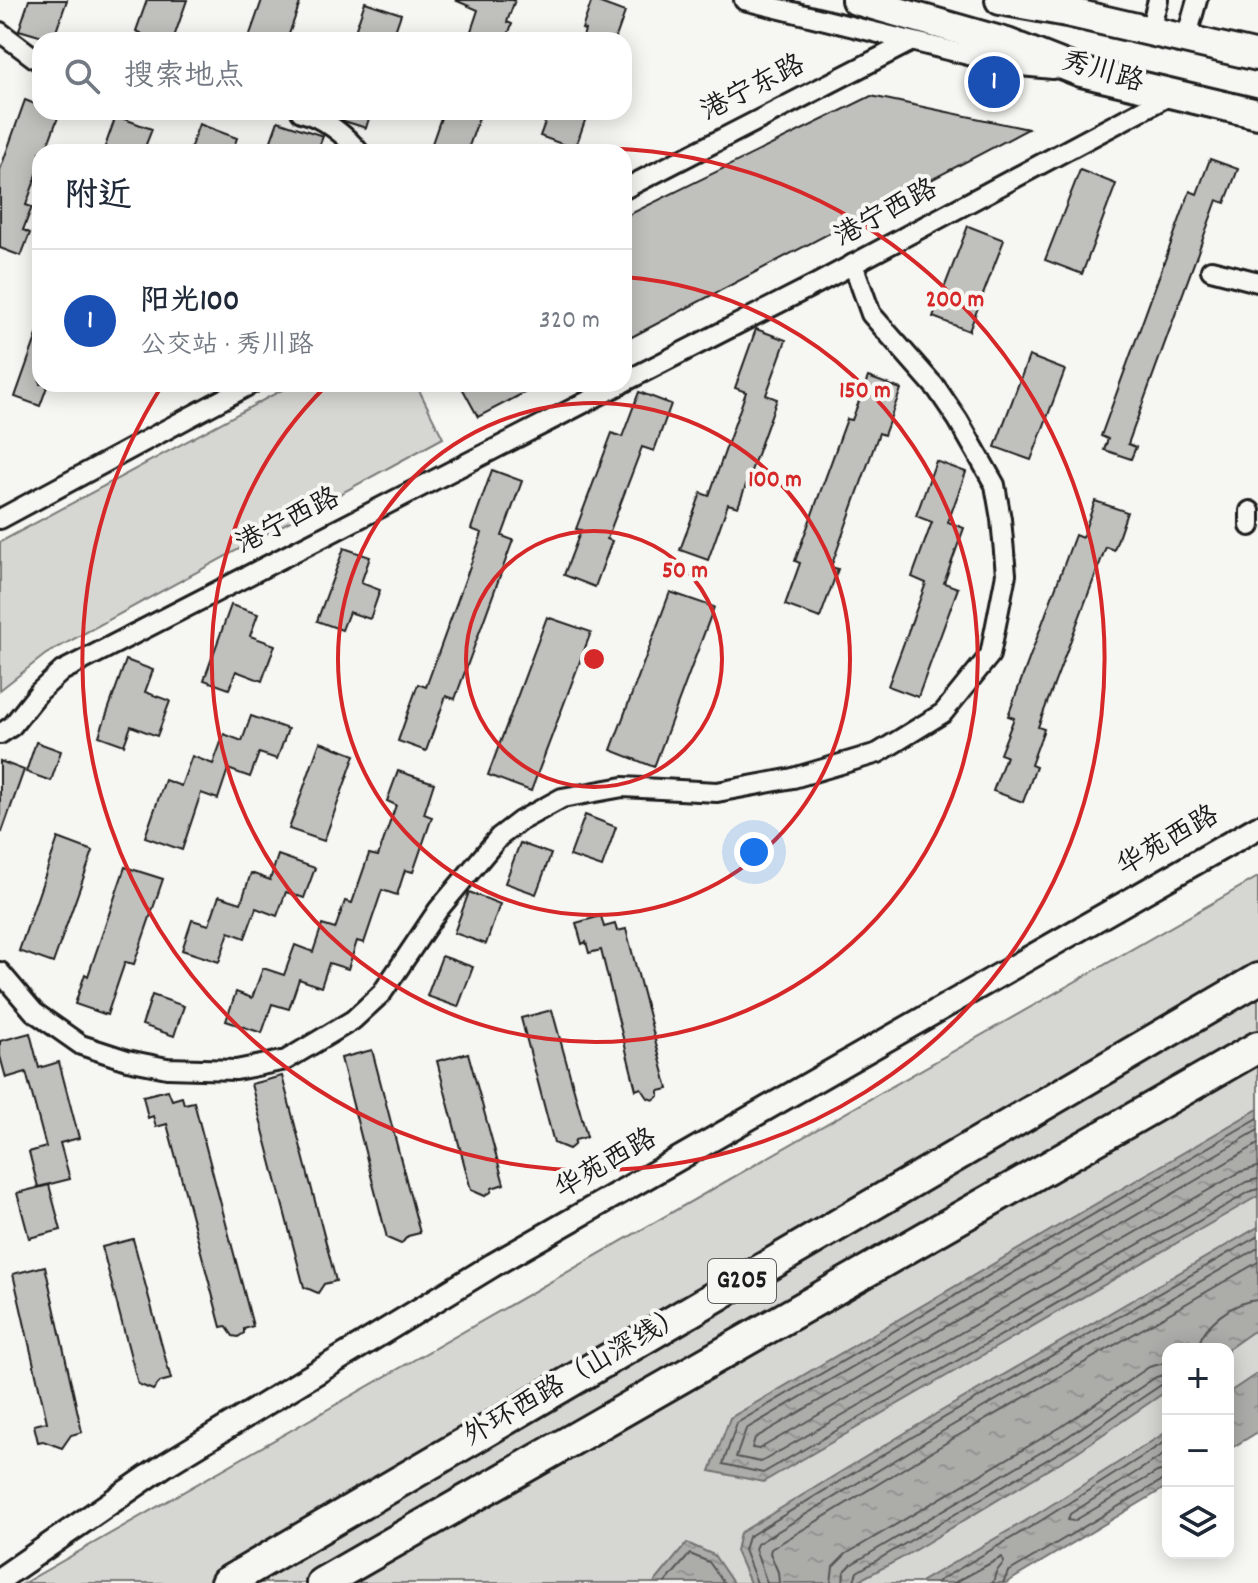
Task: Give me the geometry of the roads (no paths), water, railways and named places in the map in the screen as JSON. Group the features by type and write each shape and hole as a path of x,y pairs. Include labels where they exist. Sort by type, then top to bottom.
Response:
{"highway":[{"name":"外环西路（山深线）","path":"226,1583 1258,979"},
{"name":"外环西路（山深线）","path":"322,1583 1258,1047"}],"main road":[{"name":"秀川路","path":"856,0 1007,43 1081,72 1258,114"},
{"name":"秀川路","path":"1000,0 1150,30 1258,56"}],"street":[{"path":"744,0 1009,65 1081,72"},
{"path":"1040,0 1067,12"},
{"path":"1150,30 1158,0"},
{"path":"1186,39 1197,0"},
{"path":"0,32 32,56"},
{"name":"港宁东路","path":"632,185 910,42"},
{"name":"港宁西路","path":"632,378 1174,93"},
{"path":"322,120 354,144"},
{"path":"0,972 34,1012 81,1045 127,1060 167,1068 236,1070 286,1060 353,1020 382,993 396,977 438,910 499,837 520,821 562,798 623,787 717,792 793,778 878,753 943,713 990,655 1006,574 995,485 937,389 871,314 853,264"},
{"path":"1211,270 1258,282"},
{"path":"0,519 236,392"},
{"name":"港宁西路","path":"0,734 12,726 39,692 62,671 604,392"},
{"name":"华苑西路","path":"0,1579 165,1465 493,1265 1258,827"}],"water":[{"path":"1258,1109 1258,1196 763,1482 710,1471 730,1418"},
{"path":"1258,1227 1258,1328 1234,1345 1162,1343 1162,1394 1077,1452 900,1559 854,1583 750,1583 736,1551 740,1533 938,1413"},
{"path":"1258,1373 1258,1432 1234,1446 1234,1415 1234,1389"},
{"path":"1162,1435 1162,1490 1006,1583 919,1583 1037,1514"},
{"path":"687,1543 714,1555 733,1583 654,1583"}],"place":[{"name":"阳光100","path":"994,82"}]}
